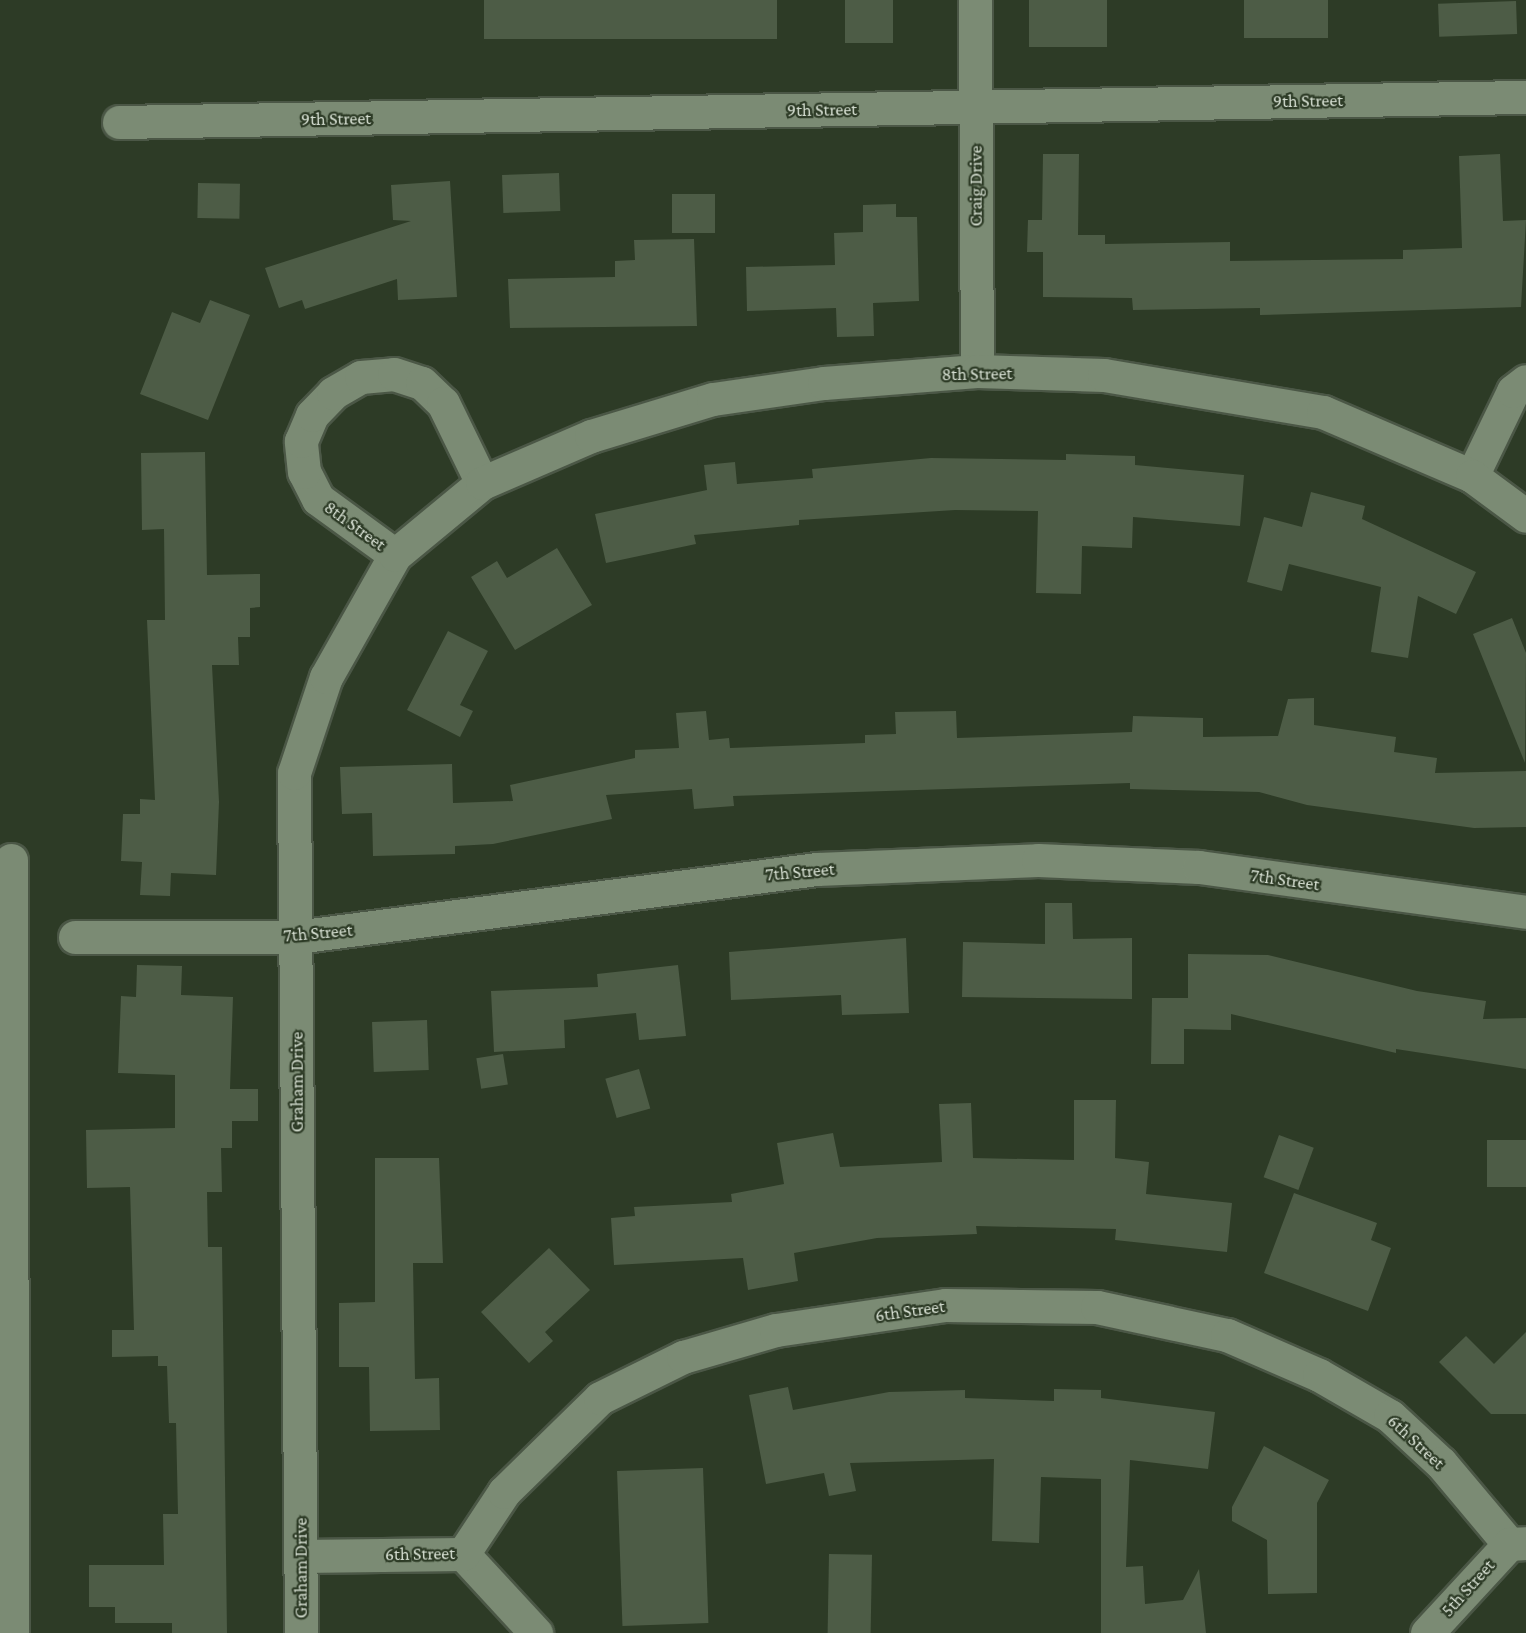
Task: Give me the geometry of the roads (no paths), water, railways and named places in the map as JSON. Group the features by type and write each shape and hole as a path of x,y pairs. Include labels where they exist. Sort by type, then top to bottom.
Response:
{"street":[{"name":"Craig Drive","path":"975,0 977,372"},
{"name":"9th Street","path":"119,123 1526,98"},
{"name":"8th Street","path":"482,483 443,403 422,383 394,374 361,377 333,393 312,415 301,441 304,472 318,499 395,555 482,483 591,436 713,399 824,383 977,372 1104,375 1248,396 1323,412 1472,476 1526,516"},
{"path":"1472,476 1513,392 1526,381"},
{"name":"Graham Drive","path":"301,1633 294,773 326,677 395,555"},
{"path":"11,860 12,1633"},
{"name":"7th Street","path":"75,937 296,937 817,870 1038,860 1199,867 1526,912"},
{"name":"6th Street","path":"301,1556 463,1554 504,1492 600,1398 683,1357 776,1330 945,1305 1097,1307 1227,1335 1319,1375 1390,1416 1442,1463 1517,1543"},
{"name":"5th Street","path":"1427,1633 1517,1543"},
{"path":"463,1554 537,1633"}]}
